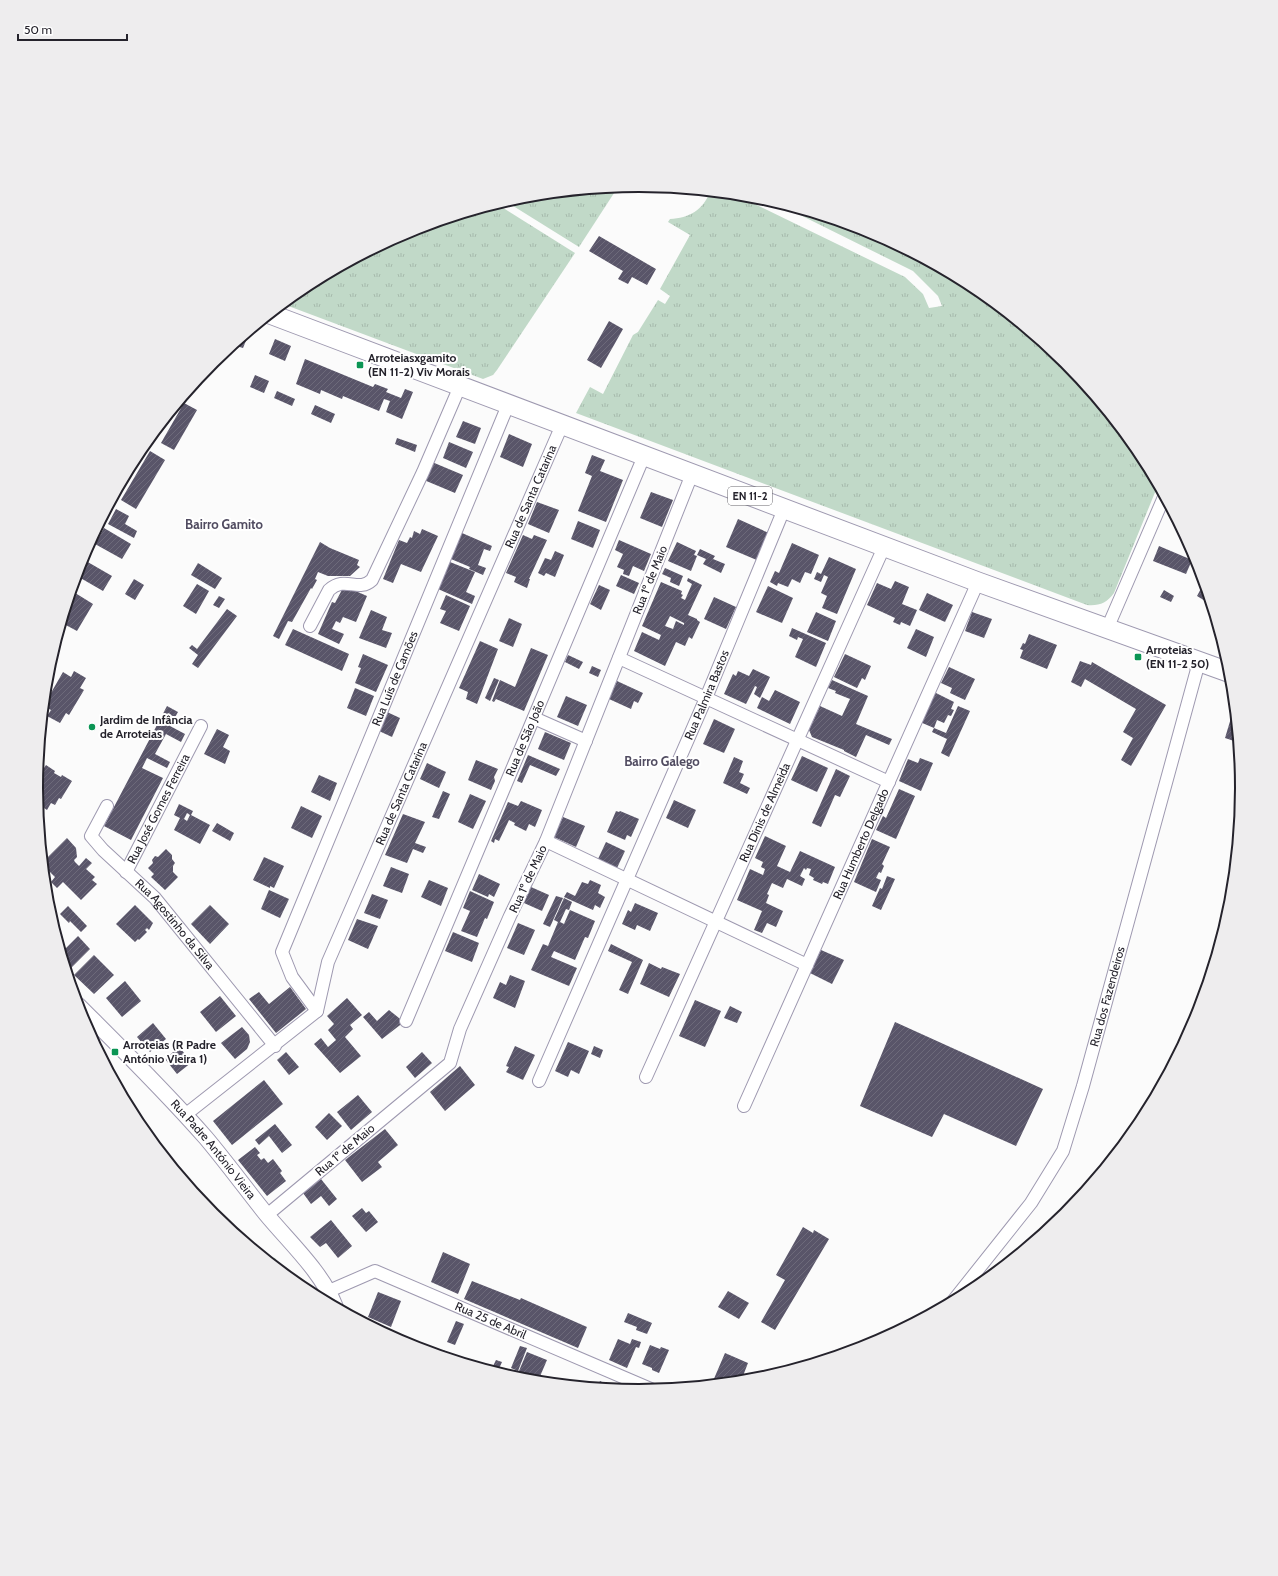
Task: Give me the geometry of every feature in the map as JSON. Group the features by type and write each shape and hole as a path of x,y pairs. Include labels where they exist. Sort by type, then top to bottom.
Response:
{"main road":[{"name":"EN 11-2","path":"275,316 884,547 1224,670"}],"street":[{"path":"310,626 329,590 334,586 339,583 363,586 372,580 423,472 460,386"},
{"name":"Rua Luís de Camões","path":"317,1011 292,977 282,952 508,405"},
{"name":"Rua de Santa Catarina","path":"317,1011 328,962 562,425"},
{"name":"Rua de São João","path":"406,1020 644,456"},
{"name":"Rua 1º de Maio","path":"267,1215 450,1063 460,1029 510,916 546,840 692,474"},
{"path":"1107,629 1162,502"},
{"name":"Rua Palmira Bastos","path":"539,1081 706,698 784,509"},
{"name":"Rua Dinis de Almeida","path":"646,1077 884,547"},
{"name":"Rua Humberto Delgado","path":"744,1106 978,582"},
{"path":"619,658 888,782"},
{"name":"Rua dos Fazendeiros","path":"963,1288 1031,1203 1063,1151 1083,1086 1199,662"},
{"path":"534,718 586,741"},
{"name":"Rua José Gomes Ferreira","path":"126,872 201,726"},
{"name":"Rua Agostinho da Silva","path":"107,806 91,836 126,872 155,898 275,1046"},
{"path":"546,840 807,965"},
{"path":"185,1115 275,1046 317,1011"},
{"name":"Rua Padre António Vieira","path":"87,1014 154,1081 207,1140 267,1215 322,1280 332,1298"},
{"name":"Rua 25 de Abril","path":"329,1292 375,1271 639,1384"}],"green space":[{"path":"614,193 579,247 512,206 561,197"},
{"path":"708,196 751,202 905,277 923,294 929,308 942,306 938,296 913,271 796,213 867,237 903,253 970,292 1002,315 1032,340 1060,367 1087,395 1112,425 1135,457 1156,491 1114,593 1109,599 1099,604 1087,605 576,413 590,387 603,394 633,335 638,332 658,300 665,304 670,296 660,289 690,235 668,222 670,219 683,217 694,212"},
{"path":"503,208 575,253 497,370 493,375 483,379 288,306 308,292 375,253 411,237 447,224"}],"building":[{"path":"599,236 656,269 647,285 632,277 628,284 618,279 623,271 589,251"},
{"path":"609,321 623,329 601,368 587,360"},
{"path":"275,339 291,346 285,361 269,354"},
{"path":"246,340 243,348 239,347"},
{"path":"305,359 373,387 375,384 388,389 386,392 401,398 405,389 413,392 402,419 386,412 390,401 384,399 379,411 343,396 342,399 321,390 320,394 296,384"},
{"path":"255,375 269,381 264,393 250,387"},
{"path":"277,391 295,399 292,406 274,398"},
{"path":"184,403 197,410 174,450 161,443"},
{"path":"315,405 335,414 331,423 311,414"},
{"path":"463,421 481,428 475,444 456,437"},
{"path":"509,434 532,444 523,467 500,457"},
{"path":"397,438 417,445 415,452 395,444"},
{"path":"449,442 473,452 466,468 443,458"},
{"path":"150,451 165,460 136,509 121,500"},
{"path":"592,455 605,460 600,471 623,480 606,522 578,511 592,476 585,473"},
{"path":"432,462 463,475 455,493 424,480"},
{"path":"651,492 673,500 662,527 640,518"},
{"path":"537,502 559,510 549,533 528,524"},
{"path":"116,509 129,516 125,524 137,531 134,538 108,524"},
{"path":"738,519 771,534 759,561 726,547"},
{"path":"578,521 600,530 593,548 571,539"},
{"path":"104,528 131,544 122,559 96,543"},
{"path":"422,529 438,536 421,572 401,564 393,583 383,579 399,540 407,543 410,537 412,538 414,531 420,534"},
{"path":"462,533 492,546 490,551 484,549 478,565 486,568 483,575 469,569 470,567 451,559"},
{"path":"523,535 532,539 534,535 547,540 529,579 527,588 514,582 516,577 506,573"},
{"path":"619,540 651,554 644,571 633,566 629,576 623,574 624,570 617,567 623,554 615,550"},
{"path":"320,542 330,548 359,560 357,565 360,567 350,576 328,576 318,572 315,579 317,580 312,589 311,588 292,622 288,621 279,639 273,636"},
{"path":"677,542 696,551 694,555 697,556 691,571 668,561"},
{"path":"792,543 819,555 811,574 805,572 800,583 792,579 788,587 778,583 777,586 770,582 775,571 779,573"},
{"path":"1159,546 1190,559 1191,563 1186,574 1153,561"},
{"path":"700,549 715,556 713,559 725,564 721,573 703,564 706,559 697,555"},
{"path":"555,551 564,555 555,577 546,573 544,576 538,573 545,558 551,560"},
{"path":"829,557 856,569 837,614 822,608 827,596 821,593 828,577 824,575 821,582 814,579 817,572 821,574"},
{"path":"87,562 112,576 103,591 81,578"},
{"path":"450,562 475,572 466,592 475,596 472,604 438,589"},
{"path":"198,563 222,578 215,589 191,575"},
{"path":"665,568 683,576 679,586 670,582 671,578 662,574"},
{"path":"621,575 639,583 634,594 616,586"},
{"path":"688,578 702,585 688,615 700,622 692,639 689,637 685,646 676,642 665,666 634,651 642,632 659,640 661,635 642,626 661,582 682,591 681,594 683,595 681,598 685,600 692,584 687,581","holes":["670,616 684,623 684,625 676,621 673,629 665,626"]},
{"path":"134,579 144,585 135,600 125,594"},
{"path":"895,581 909,587 902,604 917,610 910,626 901,622 900,625 893,622 895,618 867,605 877,583 891,589"},
{"path":"197,584 209,591 196,614 183,606"},
{"path":"599,585 610,590 601,610 590,604"},
{"path":"344,586 367,596 356,622 343,617 340,623 336,621 332,629 344,634 339,644 318,634 332,602 335,603"},
{"path":"768,586 793,598 782,623 756,612"},
{"path":"1201,589 1204,601 1197,596"},
{"path":"1164,590 1174,596 1171,602 1160,597"},
{"path":"76,593 93,604 77,631 66,625"},
{"path":"927,593 953,605 945,622 919,610"},
{"path":"446,595 470,606 459,631 440,623 446,611 440,609"},
{"path":"219,596 225,599 219,608 213,605"},
{"path":"714,597 736,607 726,629 704,619"},
{"path":"227,609 237,616 198,668 192,664 198,655 189,648 192,645 197,649"},
{"path":"371,610 387,617 382,630 392,633 386,648 359,638"},
{"path":"816,612 836,621 828,641 807,632"},
{"path":"972,612 992,619 984,638 965,631"},
{"path":"509,618 522,624 513,647 499,641"},
{"path":"792,628 826,643 816,667 795,657 803,639 798,637 797,640 789,636"},
{"path":"293,629 349,654 342,671 285,645"},
{"path":"916,629 934,637 926,657 907,648"},
{"path":"1029,634 1057,645 1047,669 1020,658 1023,650 1020,649 1023,643 1025,644"},
{"path":"480,641 498,649 477,704 466,699 468,692 459,688"},
{"path":"531,648 548,655 524,711 496,699 494,702 492,701 500,680 515,687"},
{"path":"363,654 388,665 376,692 355,683 361,668 358,667"},
{"path":"845,654 871,666 865,680 862,678 857,688 834,677"},
{"path":"568,655 583,662 579,669 565,662"},
{"path":"1080,661 1091,665 1092,662 1166,705 1131,766 1121,760 1133,738 1123,732 1136,709 1085,679 1081,687 1071,682"},
{"path":"592,666 601,670 598,677 589,673"},
{"path":"949,667 975,679 965,700 950,693 952,688 941,683"},
{"path":"753,669 770,677 760,698 754,694 757,687 755,686 746,704 724,694 733,674 736,676 738,671 749,676"},
{"path":"74,671 86,678 80,688 84,690 69,715 66,713 60,723 47,716 51,710 48,708 51,694 63,672 71,677"},
{"path":"494,678 499,680 490,701 485,698"},
{"path":"832,680 868,696 856,724 892,739 889,745 866,735 856,757 844,750 812,737 809,730 820,706 842,716 850,699 835,693 836,691 828,688"},
{"path":"617,681 643,693 638,703 634,701 631,709 609,699"},
{"path":"355,688 374,696 366,716 347,708"},
{"path":"775,690 800,702 790,724 757,708 762,697 769,701"},
{"path":"934,692 954,702 951,709 954,710 951,716 948,715 944,723 937,720 934,728 920,722"},
{"path":"566,696 587,705 578,726 557,717"},
{"path":"167,706 178,712 170,726 185,734 181,742 166,734 155,754 170,762 167,768 147,758 142,768 163,778 131,840 104,826"},
{"path":"958,706 970,711 949,757 941,753 947,739 932,732 934,728 946,733"},
{"path":"387,712 400,718 392,737 379,731"},
{"path":"1231,718 1233,741 1225,738"},
{"path":"714,719 735,729 724,753 703,744"},
{"path":"217,729 229,735 223,747 230,751 225,764 204,754"},
{"path":"545,732 571,743 564,760 538,749"},
{"path":"528,755 560,769 556,776 530,765 522,783 517,781"},
{"path":"802,756 828,768 817,792 791,780"},
{"path":"734,757 743,761 739,772 744,774 740,783 750,788 747,794 723,783"},
{"path":"920,758 933,763 921,791 899,781 908,759 918,763"},
{"path":"476,760 498,769 494,777 495,781 491,790 468,780"},
{"path":"427,763 446,772 439,788 420,779"},
{"path":"46,765 55,771 54,773 61,777 62,775 72,781 61,799 59,798 55,805 51,803 47,810 44,809 44,768"},
{"path":"836,769 850,776 840,797 835,795 821,827 812,823"},
{"path":"319,775 337,783 330,801 311,792"},
{"path":"899,789 915,796 896,839 876,830 883,816 886,818"},
{"path":"443,791 450,794 439,819 432,817"},
{"path":"470,794 486,801 473,829 458,822"},
{"path":"674,800 696,810 688,828 666,818"},
{"path":"521,801 542,810 535,827 529,824 526,831 514,825 515,823 509,820 499,841 495,839 494,843 491,841 508,802 518,806"},
{"path":"179,804 193,811 191,815 210,825 200,844 174,830 180,818 174,815","holes":["187,813 190,815 187,821 184,819"]},
{"path":"301,806 322,816 312,838 291,828"},
{"path":"616,811 620,811 639,819 631,837 627,835 625,840 607,832"},
{"path":"403,814 425,822 415,843 426,847 423,853 413,849 407,863 385,855"},
{"path":"563,817 585,826 576,847 554,837"},
{"path":"217,823 234,833 230,841 212,831"},
{"path":"765,836 786,846 777,866 790,872 800,851 835,867 828,884 823,882 822,884 813,880 814,878 809,875 811,869 807,868 806,870 804,868 800,876 805,879 802,886 787,879 783,888 772,883 767,894 769,895 766,903 783,911 776,927 767,923 762,933 754,930 762,911 737,900 750,869 763,875 765,869 761,867 763,862 755,858"},
{"path":"67,838 76,848 77,857 74,860 79,866 86,858 92,863 86,869 95,877 92,880 97,884 81,900 63,882 57,888 51,882 55,877 49,871 47,858"},
{"path":"872,839 890,847 882,864 884,866 881,873 879,872 876,878 881,880 876,892 854,882"},
{"path":"606,842 625,851 617,868 598,859"},
{"path":"166,849 172,855 172,859 175,863 173,866 173,872 178,877 165,890 151,877 154,874 148,868 153,863 152,860 155,856 158,857"},
{"path":"264,857 284,866 274,888 270,886 270,888 253,880"},
{"path":"391,867 409,874 402,893 383,886"},
{"path":"479,874 500,884 494,897 489,894 488,897 472,890"},
{"path":"887,876 895,879 881,910 872,906 880,888 882,889"},
{"path":"429,880 448,888 441,906 421,897"},
{"path":"590,880 601,885 598,893 605,897 600,908 595,905 593,910 564,897 567,892 575,896 582,882 588,884"},
{"path":"531,887 549,895 542,911 524,903"},
{"path":"269,890 289,899 280,918 261,909"},
{"path":"470,891 494,902 477,937 461,931 470,911 463,908"},
{"path":"372,894 388,900 380,919 364,913"},
{"path":"556,896 563,898 550,927 543,924"},
{"path":"564,898 572,902 569,910 566,909 560,922 564,924 570,910 595,921 588,938 585,937 575,960 554,951 551,957 577,968 569,986 531,970 543,944 548,946 558,922 554,920"},
{"path":"635,903 658,913 650,931 637,925 635,930 622,924 628,910 631,912"},
{"path":"135,905 153,923 149,930 147,928 145,930 147,932 135,942 116,924"},
{"path":"210,905 229,924 210,944 191,924"},
{"path":"68,906 87,926 81,932 60,914"},
{"path":"357,919 378,926 368,949 348,940"},
{"path":"518,923 535,930 524,955 507,948"},
{"path":"453,932 479,943 472,962 445,951"},
{"path":"78,936 90,949 71,968 65,949"},
{"path":"611,944 643,960 628,994 619,990 632,962 608,951"},
{"path":"821,950 844,960 832,984 810,973"},
{"path":"94,955 114,975 94,994 74,975"},
{"path":"649,963 661,969 662,967 680,974 669,997 640,984"},
{"path":"510,975 525,981 515,1008 493,998 500,982 506,985"},
{"path":"125,981 141,1001 122,1017 106,998"},
{"path":"290,987 306,1009 276,1033 249,999 259,992 269,1004"},
{"path":"220,996 236,1016 216,1032 200,1012"},
{"path":"347,998 362,1015 350,1025 353,1029 345,1037 361,1056 340,1073 314,1044 321,1038 328,1047 336,1040 328,1030 334,1024 327,1016"},
{"path":"695,1000 721,1011 705,1047 679,1036"},
{"path":"730,1006 742,1012 737,1023 724,1018"},
{"path":"389,1010 404,1022 382,1039 363,1017 369,1012 377,1021"},
{"path":"895,1022 1043,1089 1016,1146 944,1114 932,1137 860,1106"},
{"path":"153,1023 166,1039 150,1052 137,1037"},
{"path":"242,1027 249,1035 250,1042 247,1049 235,1059 221,1043"},
{"path":"568,1042 589,1051 579,1074 571,1070 568,1077 555,1071"},
{"path":"515,1046 535,1055 523,1080 506,1072 509,1067 506,1066"},
{"path":"594,1046 603,1050 600,1058 591,1054"},
{"path":"179,1047 192,1062 177,1074 165,1059"},
{"path":"286,1052 299,1067 289,1075 277,1060"},
{"path":"422,1052 432,1063 415,1078 406,1067"},
{"path":"460,1066 475,1085 445,1111 430,1092"},
{"path":"264,1080 283,1104 232,1145 213,1121"},
{"path":"358,1095 372,1112 351,1130 337,1112"},
{"path":"329,1113 342,1126 327,1140 315,1127"},
{"path":"275,1124 292,1145 282,1153 269,1136 259,1145 255,1140"},
{"path":"385,1129 398,1145 378,1162 382,1167 362,1182 345,1160"},
{"path":"255,1147 260,1153 257,1155 261,1160 264,1158 268,1163 273,1159 282,1171 280,1173 286,1181 267,1196 238,1160"},
{"path":"321,1179 337,1199 329,1206 321,1196 311,1204 303,1193"},
{"path":"362,1208 366,1213 369,1211 378,1222 366,1232 352,1216"},
{"path":"331,1220 352,1246 338,1258 326,1243 320,1247 310,1237"},
{"path":"803,1227 813,1233 814,1230 829,1239 775,1330 761,1322 785,1280 776,1275"},
{"path":"443,1252 470,1264 458,1294 431,1282"},
{"path":"472,1281 520,1300 521,1298 587,1327 578,1348 464,1299"},
{"path":"728,1291 749,1303 739,1319 718,1307"},
{"path":"378,1292 401,1301 391,1327 368,1317"},
{"path":"628,1313 652,1323 647,1334 636,1330 637,1327 624,1322"},
{"path":"456,1321 464,1324 455,1345 447,1342"},
{"path":"618,1339 630,1344 632,1339 641,1342 639,1348 636,1347 627,1368 609,1360"},
{"path":"650,1345 660,1349 661,1347 669,1350 659,1373 642,1364"},
{"path":"520,1346 527,1348 518,1371 511,1368"},
{"path":"527,1352 547,1360 540,1376 519,1372"},
{"path":"725,1353 748,1363 743,1375 714,1379"},
{"path":"496,1360 502,1362 500,1367 493,1366"}],"place":[{"name":"Arroteiasxgamito (EN 11-2) Viv Morais","path":"360,365"},
{"name":"Arroteias (EN 11-2 50)","path":"1138,657"},
{"name":"Jardim de Infância de Arroteias","path":"92,727"},
{"name":"Arroteias (R Padre António Vieira 1)","path":"115,1052"}],"district":[{"name":"Bairro Gamito","path":"224,524"},
{"name":"Bairro Galego","path":"662,761"}]}
